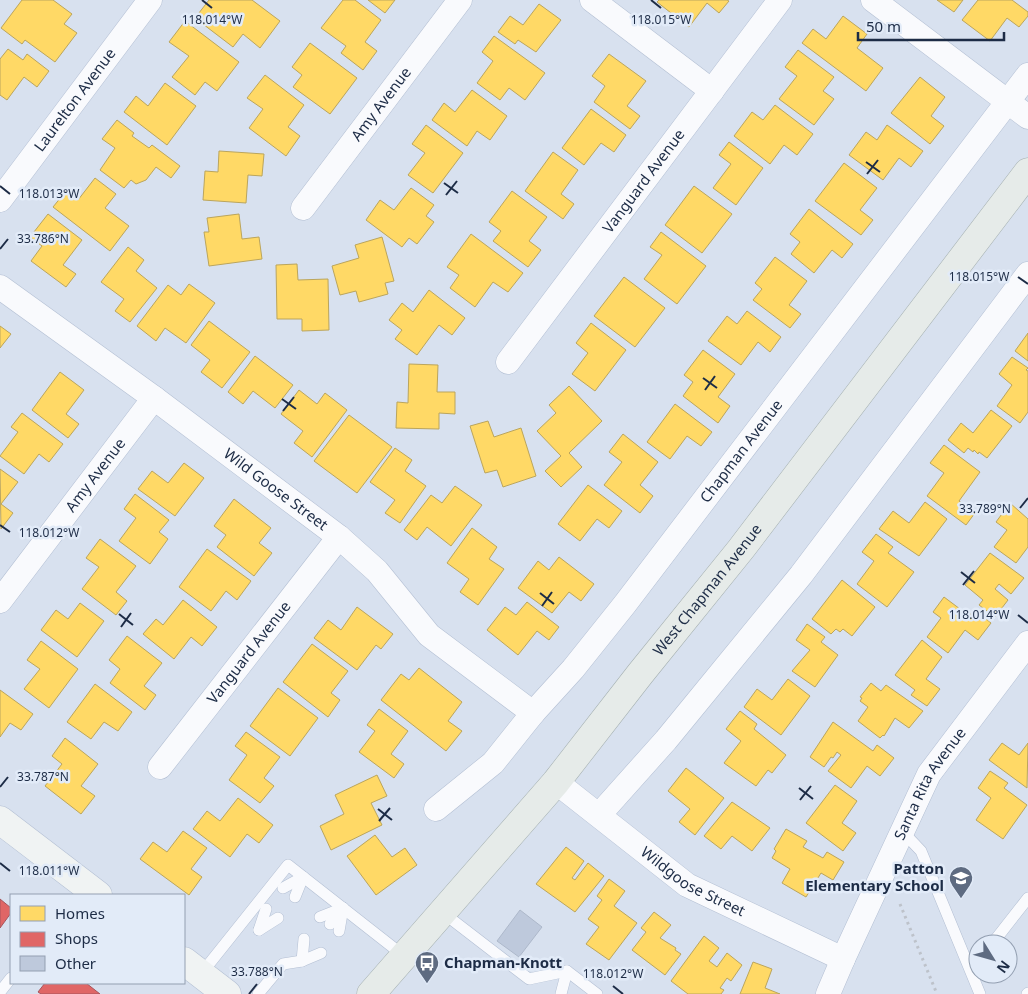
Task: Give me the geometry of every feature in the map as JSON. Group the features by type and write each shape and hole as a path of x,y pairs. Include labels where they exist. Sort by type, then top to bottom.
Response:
{"main road":[{"name":"West Chapman Avenue","path":"371,994 556,782 640,674 741,550 1028,172"},
{"path":"1,822 85,891"},
{"path":"192,967 227,994"}],"street":[{"name":"Laurelton Avenue","path":"0,200 150,0"},
{"name":"Amy Avenue","path":"303,208 460,0"},
{"path":"592,0 712,92"},
{"name":"Vanguard Avenue","path":"508,362 780,0"},
{"path":"873,0 1028,117"},
{"name":"Chapman Avenue","path":"436,809 493,762 533,713 573,669 625,604 1028,75"},
{"path":"599,815 666,740 801,575 1028,274"},
{"name":"Wild Goose Street","path":"0,287 154,398 339,537 377,571 429,635 533,713"},
{"name":"Amy Avenue","path":"0,602 154,398"},
{"name":"Vanguard Avenue","path":"160,767 339,537"},
{"name":"Santa Rita Avenue","path":"828,994 929,774 1028,643"},
{"name":"Wildgoose Street","path":"556,782 687,885 843,959"}],"lane":[{"path":"902,831 922,851 968,953"},
{"path":"192,967 244,918 288,865 404,956"},
{"path":"282,888 303,877"},
{"path":"295,897 303,877"},
{"path":"1000,934 1028,898"},
{"path":"320,917 343,908"},
{"path":"334,928 343,908"},
{"path":"259,930 266,909"},
{"path":"442,912 530,979 567,971 597,994"},
{"path":"244,918 259,930"},
{"path":"259,930 278,918"},
{"path":"258,994 283,964 302,961 313,946 302,961"},
{"path":"561,994 567,971"},
{"path":"0,992 10,979"}],"path":[{"path":"900,904 937,994"}],"building: Homes":[{"path":"22,0 53,0 72,14 64,24 77,33 55,62 25,40 22,44 1,28"},
{"path":"209,0 252,0 280,21 260,48 243,34 233,47 195,18"},
{"path":"343,0 355,0 381,20 365,42 377,51 363,70 341,53 346,46 321,28"},
{"path":"368,0 395,0 385,13"},
{"path":"659,0 729,1 719,13 707,3 689,27 657,2"},
{"path":"937,0 963,0 954,12"},
{"path":"978,0 1012,0 1028,12 1028,16 1019,27 1007,18 990,41 962,20"},
{"path":"539,4 561,20 536,52 518,40 515,44 498,32 510,16 523,25"},
{"path":"843,16 867,34 857,48 883,68 866,91 802,43 813,29 826,39"},
{"path":"185,21 239,62 217,91 205,82 195,95 172,77 189,56 169,42"},
{"path":"494,36 545,73 525,100 509,88 500,100 477,83 493,61 482,52"},
{"path":"310,43 357,78 330,114 293,87 302,75 292,67"},
{"path":"8,49 23,60 27,54 49,71 37,87 24,77 7,100 0,95 0,59"},
{"path":"798,50 834,77 823,91 834,99 814,125 779,99 797,76 785,67"},
{"path":"609,54 646,81 627,106 640,116 630,129 594,102 605,86 592,76"},
{"path":"265,75 304,105 288,127 300,136 286,156 249,128 263,109 247,98"},
{"path":"920,77 945,97 931,116 944,126 930,144 891,113"},
{"path":"165,83 196,106 167,145 124,112 136,96 148,106"},
{"path":"472,90 507,116 490,140 477,131 467,146 432,120 444,103 455,112"},
{"path":"775,105 813,134 797,155 784,145 770,164 734,136 752,112 763,120"},
{"path":"591,109 626,135 614,152 601,143 584,165 562,148"},
{"path":"117,120 134,133 132,136 149,148 152,145 180,166 171,178 156,167 146,180 136,184 131,180 124,188 100,170 115,148 102,139"},
{"path":"426,125 463,153 433,193 408,175 425,153 412,144"},
{"path":"887,125 923,151 911,167 899,158 883,180 849,155 866,132 877,140"},
{"path":"729,142 763,168 736,205 713,188 731,164 719,155"},
{"path":"219,151 264,154 262,176 248,175 246,203 203,200 205,171 218,172"},
{"path":"553,152 578,170 561,194 574,204 563,219 525,191"},
{"path":"844,163 877,188 860,210 873,220 861,235 815,201"},
{"path":"95,178 116,194 105,208 129,226 110,251 53,207 66,191 78,200"},
{"path":"694,186 732,214 702,253 665,225"},
{"path":"411,188 434,205 426,216 434,222 417,244 409,238 402,247 366,220 380,200 394,210"},
{"path":"512,191 547,217 529,241 541,250 528,267 493,241 501,231 489,222"},
{"path":"809,209 853,244 842,258 832,250 814,273 791,254 800,242 790,234"},
{"path":"48,214 82,240 63,265 76,274 66,287 31,261 42,246 30,237"},
{"path":"239,214 242,239 259,237 262,259 209,266 204,232 209,232 207,218"},
{"path":"661,232 706,266 677,304 644,279 662,255 650,247"},
{"path":"471,234 523,273 508,292 493,282 475,307 450,288 459,275 447,267"},
{"path":"382,237 394,281 385,283 388,294 359,302 356,291 340,295 332,266 359,258 355,245"},
{"path":"128,247 144,260 136,271 157,288 130,322 115,311 124,299 101,282"},
{"path":"775,257 807,281 789,305 801,314 790,328 753,300 762,289 755,283"},
{"path":"297,264 298,280 328,279 329,330 302,331 302,319 277,319 276,265"},
{"path":"624,277 665,308 635,347 594,316"},
{"path":"189,284 215,303 186,343 165,328 156,341 137,326 168,285 181,295"},
{"path":"429,290 465,318 452,335 439,325 417,355 395,339 402,330 389,320 402,303 413,312"},
{"path":"747,311 781,337 770,352 758,342 741,365 708,341 727,316 737,324"},
{"path":"209,321 250,352 222,388 201,372 210,360 191,345"},
{"path":"591,323 626,350 595,391 572,374 588,353 576,343"},
{"path":"0,326 11,334 0,348"},
{"path":"1028,333 1028,361 1015,351"},
{"path":"703,350 735,374 718,397 730,406 718,423 683,396 693,382 684,375"},
{"path":"255,356 293,385 275,408 253,391 243,404 228,392"},
{"path":"1012,357 1028,368 1026,370 1028,371 1028,412 1020,423 997,406 1012,385 999,374"},
{"path":"409,364 438,365 437,392 455,392 455,414 439,413 439,429 396,428 397,402 408,403"},
{"path":"60,372 84,390 66,414 79,424 68,438 32,410"},
{"path":"569,386 602,421 569,453 582,467 561,487 545,471 561,456 537,431 556,413 549,405"},
{"path":"299,390 317,404 325,393 347,410 312,457 294,443 303,431 281,414"},
{"path":"675,404 712,432 701,446 687,436 670,459 647,442"},
{"path":"991,410 1012,426 987,458 979,452 978,454 968,448 964,453 948,440 961,423 973,433"},
{"path":"22,413 63,444 49,462 39,454 24,474 0,456 18,432 11,427"},
{"path":"349,415 392,447 357,493 314,461"},
{"path":"488,421 494,437 521,428 536,476 503,487 497,470 485,473 470,426"},
{"path":"623,434 658,462 640,485 653,496 640,513 604,485 622,462 609,452"},
{"path":"944,445 980,472 959,501 975,513 966,525 927,496 944,473 930,463"},
{"path":"395,448 412,460 405,471 426,486 400,523 385,513 395,500 370,482"},
{"path":"184,463 204,478 175,516 138,489 152,471 168,483"},
{"path":"0,469 18,482 1,504 13,513 1,529"},
{"path":"588,485 622,511 609,528 597,519 580,541 558,524"},
{"path":"455,486 482,505 451,546 427,527 417,540 404,530 431,495 442,503"},
{"path":"135,494 169,520 159,532 168,539 150,564 119,541 136,518 124,509"},
{"path":"234,499 271,528 259,543 272,553 254,576 217,547 226,535 214,526"},
{"path":"925,502 947,519 919,556 879,529 893,511 909,523"},
{"path":"1010,503 1028,519 1028,547 1016,563 994,547 1007,530 996,522"},
{"path":"472,528 497,547 489,559 504,569 478,605 460,592 469,579 447,563"},
{"path":"876,534 893,547 888,553 914,572 887,607 857,584 874,561 862,552"},
{"path":"100,539 136,566 116,592 127,601 116,615 82,589 99,567 86,558"},
{"path":"207,549 251,581 237,600 226,591 211,611 179,587"},
{"path":"990,553 1024,578 1011,594 999,584 995,589 1008,600 995,617 979,605 983,600 965,585"},
{"path":"559,557 594,584 581,601 569,592 552,613 518,588 538,561 549,570"},
{"path":"842,580 875,607 852,636 843,629 840,632 836,629 831,634 812,619"},
{"path":"944,597 970,615 974,609 991,623 978,640 965,630 948,653 927,637 941,618 933,612"},
{"path":"183,600 217,627 202,646 191,637 174,659 143,634 156,619 163,625"},
{"path":"527,602 559,627 549,640 537,631 518,655 487,630 505,607 516,615"},
{"path":"80,603 104,621 77,657 41,630 56,610 68,619"},
{"path":"357,607 393,634 381,649 376,645 357,670 314,638 328,620 341,630"},
{"path":"807,624 825,637 821,642 838,655 815,687 792,671 810,650 796,640"},
{"path":"127,636 162,663 144,686 156,695 145,710 110,683 120,669 109,660"},
{"path":"922,640 942,657 926,679 940,689 927,706 911,695 915,690 895,675"},
{"path":"41,641 78,669 49,708 24,689 40,669 27,660"},
{"path":"312,644 348,671 331,693 340,700 328,717 283,682"},
{"path":"419,668 462,702 448,721 462,731 446,751 381,700 401,674 409,680"},
{"path":"788,679 810,696 781,735 744,707 757,689 772,700"},
{"path":"871,683 881,691 886,685 923,711 909,728 895,718 884,736 880,738 858,721 868,707 860,701 862,698 860,697"},
{"path":"95,684 132,712 118,731 104,722 91,739 67,722"},
{"path":"278,688 318,718 290,756 250,726"},
{"path":"0,690 33,714 21,730 10,723 0,737"},
{"path":"379,709 408,731 391,754 404,764 394,778 359,752 375,731 367,725"},
{"path":"740,711 757,724 754,729 786,755 772,773 768,770 756,786 724,763 741,741 726,729"},
{"path":"833,722 873,751 877,745 894,758 880,776 867,766 851,788 828,771 841,755 837,752 824,767 810,757"},
{"path":"246,732 280,757 264,778 274,786 260,803 229,780 247,755 235,746"},
{"path":"65,738 98,764 81,786 95,796 81,814 45,786 62,764 52,756"},
{"path":"1002,743 1019,755 1028,743 1027,788 989,760"},
{"path":"686,768 724,798 695,835 679,822 690,809 668,791"},
{"path":"990,771 1008,783 1004,788 1027,805 1003,839 976,820 991,798 978,788"},
{"path":"377,775 387,796 371,803 382,825 331,850 320,826 344,814 335,795"},
{"path":"835,785 857,801 842,823 856,833 843,851 806,823"},
{"path":"238,798 273,825 259,843 247,834 230,857 193,829 207,811 220,821"},
{"path":"732,802 770,828 752,851 732,836 721,849 704,836"},
{"path":"786,829 807,841 803,847 823,858 827,852 844,862 833,880 821,873 806,897 782,883 790,869 772,858 776,851 774,849"},
{"path":"183,831 207,848 191,869 202,877 189,895 140,859 153,842 167,852"},
{"path":"375,835 392,857 405,848 417,865 376,895 347,856"},
{"path":"566,847 584,861 572,878 575,880 588,863 604,876 575,912 536,884"},
{"path":"609,879 625,891 614,906 637,923 609,960 586,944 599,927 588,919 602,900 597,896"},
{"path":"654,912 671,925 660,938 676,948 675,950 681,954 665,975 632,950 646,932 641,928"},
{"path":"704,936 719,948 709,961 717,967 727,953 742,965 731,981 727,978 720,988 724,990 721,994 688,994 671,981"},
{"path":"753,962 772,969 765,988 780,994 740,994"}],"building: Shops":[{"path":"0,899 10,907 10,914 0,928"},
{"path":"44,984 87,984 100,994 41,994 38,992"}],"building: Other":[{"path":"520,910 542,927 519,957 497,941"}],"place":[{"name":"Patton Elementary School","path":"961,899"},
{"name":"Chapman-Knott","path":"427,984"}]}
